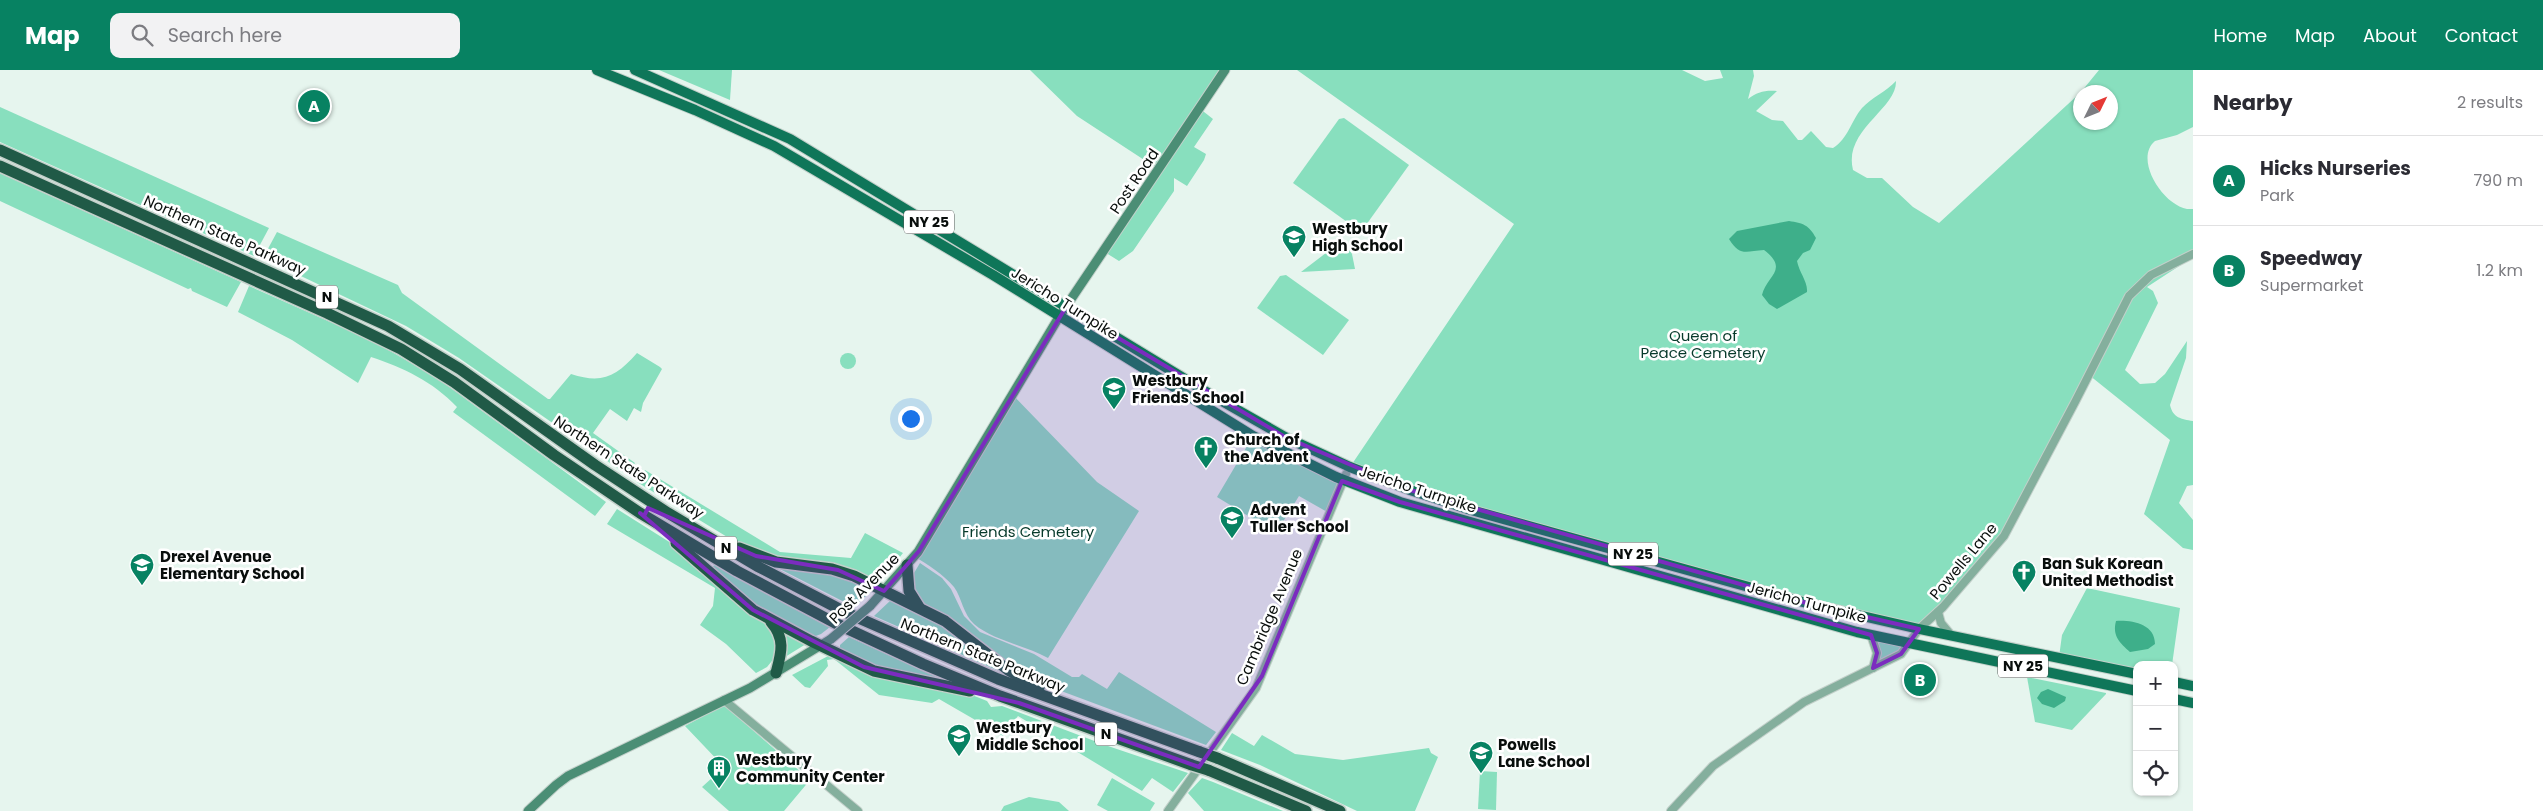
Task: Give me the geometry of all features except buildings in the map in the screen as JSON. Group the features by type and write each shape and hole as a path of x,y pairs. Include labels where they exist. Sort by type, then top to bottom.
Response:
{"highway":[{"name":"Northern State Parkway","path":"0,150 388,326 448,361 595,466 685,524 757,566 847,613 968,667 1217,758 1340,811"},
{"name":"Northern State Parkway","path":"0,166 383,340 454,382 571,467 640,513 737,571 835,623 923,664 1019,703 1208,770 1306,811"},
{"path":"640,513 696,558 743,602 770,621 880,673 952,686 1019,703"},
{"path":"685,524 756,556 782,563 838,570 884,591 956,628 1018,677 1076,708"},
{"path":"907,565 909,591 920,608"},
{"path":"770,621 778,631 782,642 776,673"}],"main road":[{"name":"Jericho Turnpike","path":"597,70 695,110 774,146 1270,446 1400,502 1871,635 2133,690"},
{"name":"Jericho Turnpike","path":"635,70 790,139 1212,396 1285,437 1350,467 1410,490 1471,510 1810,604 1918,629 2133,673"},
{"name":"Post Road","path":"1066,307 1225,70"},
{"name":"Post Avenue","path":"528,811 568,776 776,673 831,639 870,606 919,551 1066,307"},
{"path":"1205,408 1212,396"},
{"path":"2178,683 2193,686"},
{"path":"2178,699 2193,702"}],"street":[{"name":"Powells Lane","path":"1671,811 1713,766 1804,702 1901,654 1918,629 1938,612 2004,536 2129,296 2151,275 2193,254"},
{"name":"Cambridge Avenue","path":"1168,811 1256,688 1344,477"},
{"path":"1938,612 1941,622 1951,635"},
{"path":"1871,635 1877,653 1873,668"},
{"path":"724,700 858,811"}],"highlighted area":[{"path":"1066,307 1285,437 1410,490 1810,604 1919,629 1901,654 1873,668 1877,653 1871,635 1400,502 1342,481 1262,676 1199,767 1019,703 864,667 753,610 640,513 644,516 648,508 756,556 838,570 884,591 919,551"}],"green space":[{"path":"659,70 732,70 730,100"},
{"path":"1030,70 1225,70 1199,108 1213,119 1194,147 1206,154 1204,160 1187,186 1174,178 1174,191 1133,251 1119,261 1103,251 1158,169 1077,116"},
{"name":"Queen of Peace Cemetery","path":"1297,70 1682,70 1705,81 1723,78 1720,70 1753,70 1754,76 1748,99 1761,92 1777,91 1756,111 1772,120 1783,121 1798,140 1802,140 1811,131 1826,147 1833,148 1846,135 1862,108 1896,81 1894,91 1888,101 1862,132 1856,143 1852,156 1853,170 1867,178 1882,178 1913,207 1939,223 2073,99 2073,130 2118,130 2118,85 2087,85 2099,70 2193,70 2193,127 2177,135 2155,141 2149,150 2148,160 2150,172 2163,194 2183,208 2193,209 2193,257 2147,287 2153,291 2158,303 2125,370 2140,384 2155,383 2165,374 2187,341 2186,358 2170,405 2175,415 2193,421 2193,485 2187,486 2179,503 2193,520 2193,550 2183,548 2144,514 2170,440 2089,375 2004,536 1919,629 1471,510 1350,467 1514,224"},
{"path":"0,107 269,228 254,256 0,142"},
{"path":"1344,118 1409,165 1361,232 1293,183 1339,119"},
{"path":"0,173 241,282 227,307 192,291 191,288 188,289 0,201"},
{"path":"277,232 398,285 402,293 548,399 571,374 591,378 608,376 622,368 637,353 660,367 662,369 643,403 641,412 634,408 627,421 610,409 593,433 635,463 626,474 459,358 406,326 263,258"},
{"path":"1343,240 1352,254 1355,269 1301,272"},
{"path":"1286,275 1349,320 1323,355 1257,308 1280,276"},
{"path":"249,286 371,340 411,363 444,383 606,502 595,516 453,412 457,407 438,390 417,376 371,357 358,383 292,340 238,312"},
{"path":"848,353 854,355 856,361 854,367 848,369 842,367 840,361 842,355"},
{"name":"Friends Cemetery","path":"1012,394 1097,482 1139,511 1048,658 991,635 974,624 967,616 959,596 950,582 914,556"},
{"path":"1253,436 1343,480 1329,513 1299,496 1276,533 1217,497"},
{"path":"645,470 780,552 851,558 865,533 903,553 883,578 873,581 776,558 742,546 637,482"},
{"path":"617,509 682,550 774,629 776,656 767,667 756,673 726,644 700,625 713,606 715,588 607,524"},
{"path":"920,563 942,578 951,589 964,616 980,632 1034,654 1072,677 1079,677 1082,674 1107,689 1119,672 1216,732 1206,745 1029,679 922,604 912,587 914,573"},
{"path":"714,565 830,627 813,637 760,610 712,568"},
{"path":"772,565 834,571 868,588 868,594 854,607"},
{"path":"2087,588 2180,608 2173,661 2133,661 2133,673 2059,657 2062,635"},
{"path":"891,600 927,613 1004,669 1001,672 874,616"},
{"path":"784,632 806,644 785,657"},
{"path":"849,637 940,679 881,669 840,649 840,645"},
{"path":"1875,639 1905,646 1899,653 1877,664 1880,651"},
{"path":"830,655 967,693 987,701 991,707 1002,706 1105,745 1188,773 1173,792 1152,778 1142,791 1018,716 1003,736 939,699 932,703 879,695 834,659 827,660 828,666 810,688 805,687 792,675"},
{"path":"2027,677 2106,694 2072,730 2035,722"},
{"path":"724,705 810,780 784,811 729,811 702,787 724,767 685,726"},
{"path":"1232,733 1254,746 1262,735 1295,754 1343,760 1429,748 1431,753 1438,757 1415,811 1357,811 1260,765 1221,750"},
{"path":"1480,771 1497,772 1496,810 1478,809"},
{"path":"1112,778 1155,803 1150,811 1108,811 1097,805"},
{"path":"1202,778 1283,811 1204,811 1188,793"},
{"path":"1029,797 1059,802 1069,811 1001,811 1004,806"}],"shaded area":[{"path":"1789,221 1805,225 1816,238 1810,250 1803,253 1797,261 1806,284 1807,292 1777,309 1769,304 1762,295 1776,268 1772,257 1764,250 1740,251 1729,239 1737,231"},
{"path":"2116,621 2129,621 2142,625 2151,632 2155,644 2148,649 2130,652 2116,635"},
{"path":"2048,689 2066,697 2065,701 2054,708 2042,704 2037,698 2041,692"}],"place":[{"name":"Hicks Nurseries","path":"314,106"},
{"name":"Westbury High School","path":"1294,258"},
{"name":"Westbury Friends School","path":"1114,410"},
{"name":"Church of the Advent","path":"1206,469"},
{"name":"Advent Tuller School","path":"1232,539"},
{"name":"Drexel Avenue Elementary School","path":"142,586"},
{"name":"Ban Suk Korean United Methodist","path":"2024,593"},
{"name":"Speedway","path":"1920,680"},
{"name":"Westbury Middle School","path":"959,757"},
{"name":"Powells Lane School","path":"1481,774"},
{"name":"Westbury Community Center","path":"719,789"}]}
